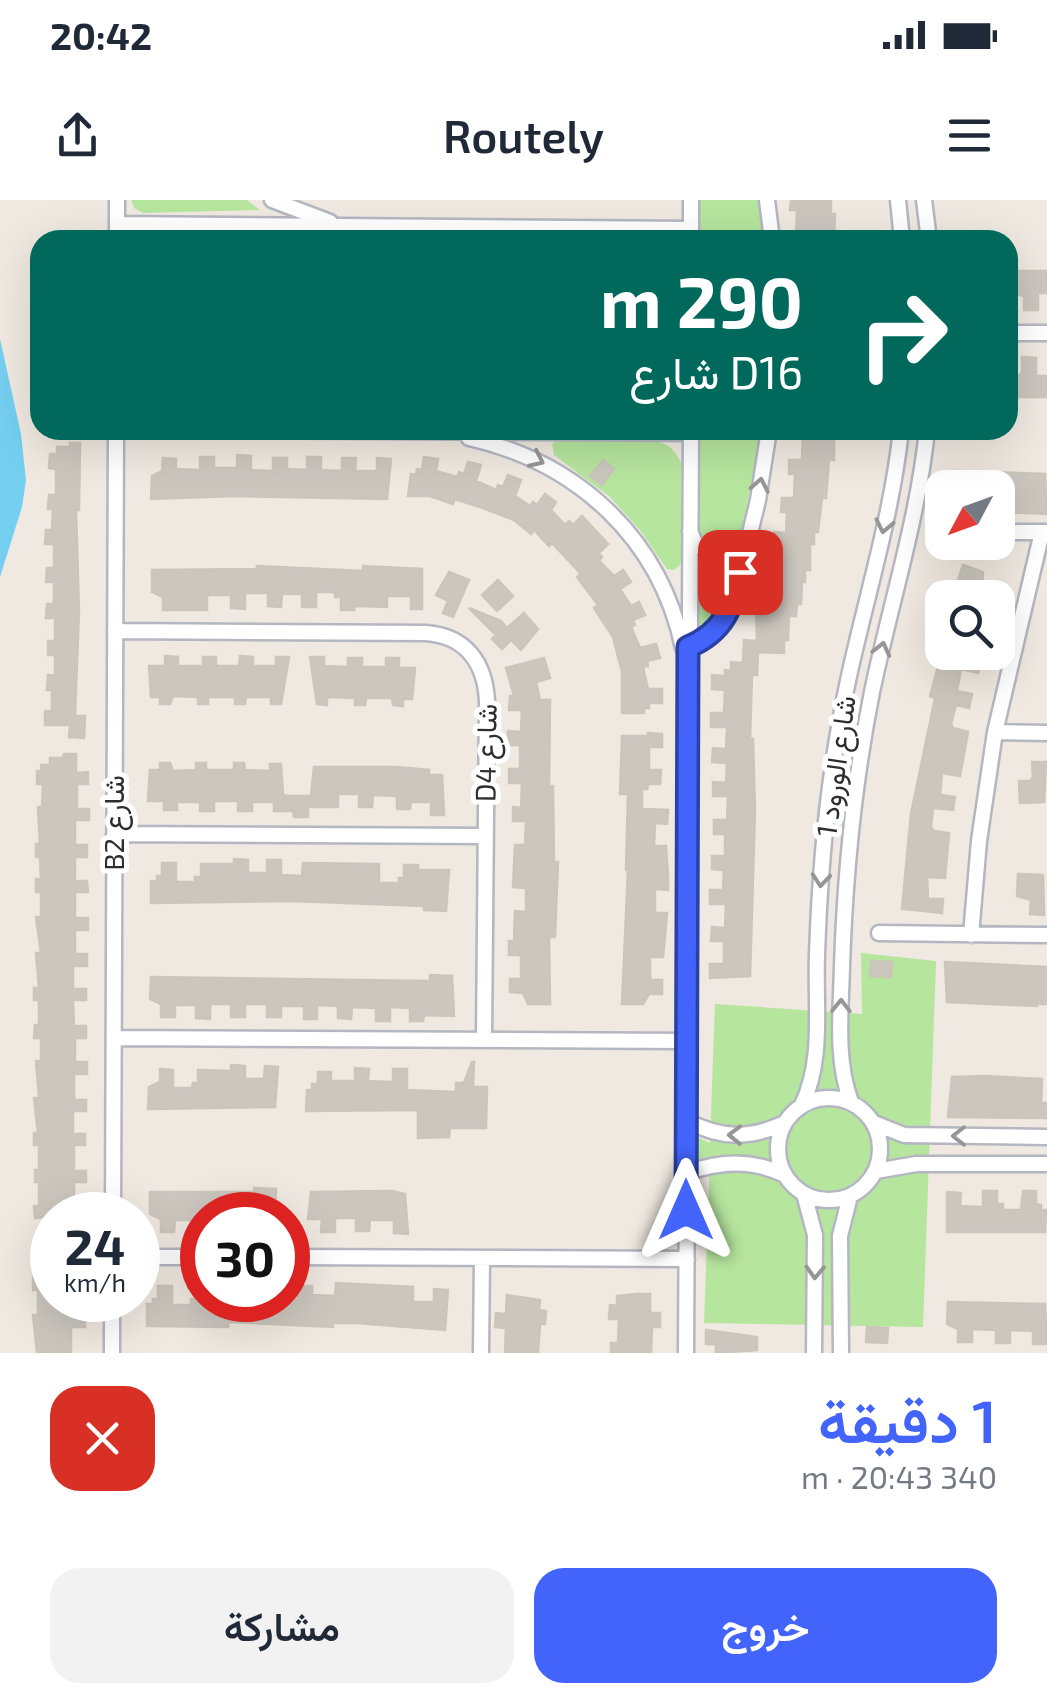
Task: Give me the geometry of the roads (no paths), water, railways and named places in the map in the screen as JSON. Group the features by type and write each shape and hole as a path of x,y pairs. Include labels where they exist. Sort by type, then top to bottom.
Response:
{"street":[{"path":"117,200 117,230"},
{"path":"272,200 340,226"},
{"path":"691,200 691,230"},
{"path":"767,200 771,230"},
{"path":"898,200 901,230"},
{"path":"924,200 927,230"},
{"path":"191,230 340,226 516,230"},
{"path":"1018,332 1047,333"},
{"name":"B2 شارع","path":"112,1192 116,440"},
{"path":"476,440 542,461 612,512 654,570 675,620 688,676"},
{"path":"686,1353 691,440"},
{"path":"688,647 712,634 728,616 748,540 767,440"},
{"name":"شارع الورود 1","path":"785,1122 802,1105 816,1062 818,931 834,761 899,440"},
{"name":"شارع الورود 1","path":"851,1102 842,1077 841,1041 852,820 871,698 911,527 925,440"},
{"path":"690,530 696,543 715,554 726,553 748,540"},
{"path":"971,935 995,732 1045,532 1015,532"},
{"name":"D4 شارع","path":"115,630 426,633 450,637 478,662 486,688 484,1039"},
{"path":"995,732 1047,733"},
{"path":"114,834 485,836"},
{"path":"879,934 1047,935"},
{"path":"114,1038 687,1041"},
{"path":"802,1105 834,1097 851,1102 874,1123 904,1136 1047,1137"},
{"path":"687,1121 708,1132 731,1136 756,1134 785,1122"},
{"path":"785,1122 778,1149 785,1175"},
{"path":"804,1194 834,1200 861,1190 876,1171 881,1146 874,1123"},
{"path":"686,1173 724,1163 742,1163 785,1175 804,1194 814,1235 814,1353"},
{"path":"876,1171 916,1164 1047,1164"},
{"path":"840,1353 840,1236 850,1196"},
{"path":"310,1257 686,1259"},
{"path":"481,1353 482,1258"},
{"path":"112,1322 112,1353"}],"water":[{"path":"0,339 21,434 26,480 22,507 0,577"}]}
